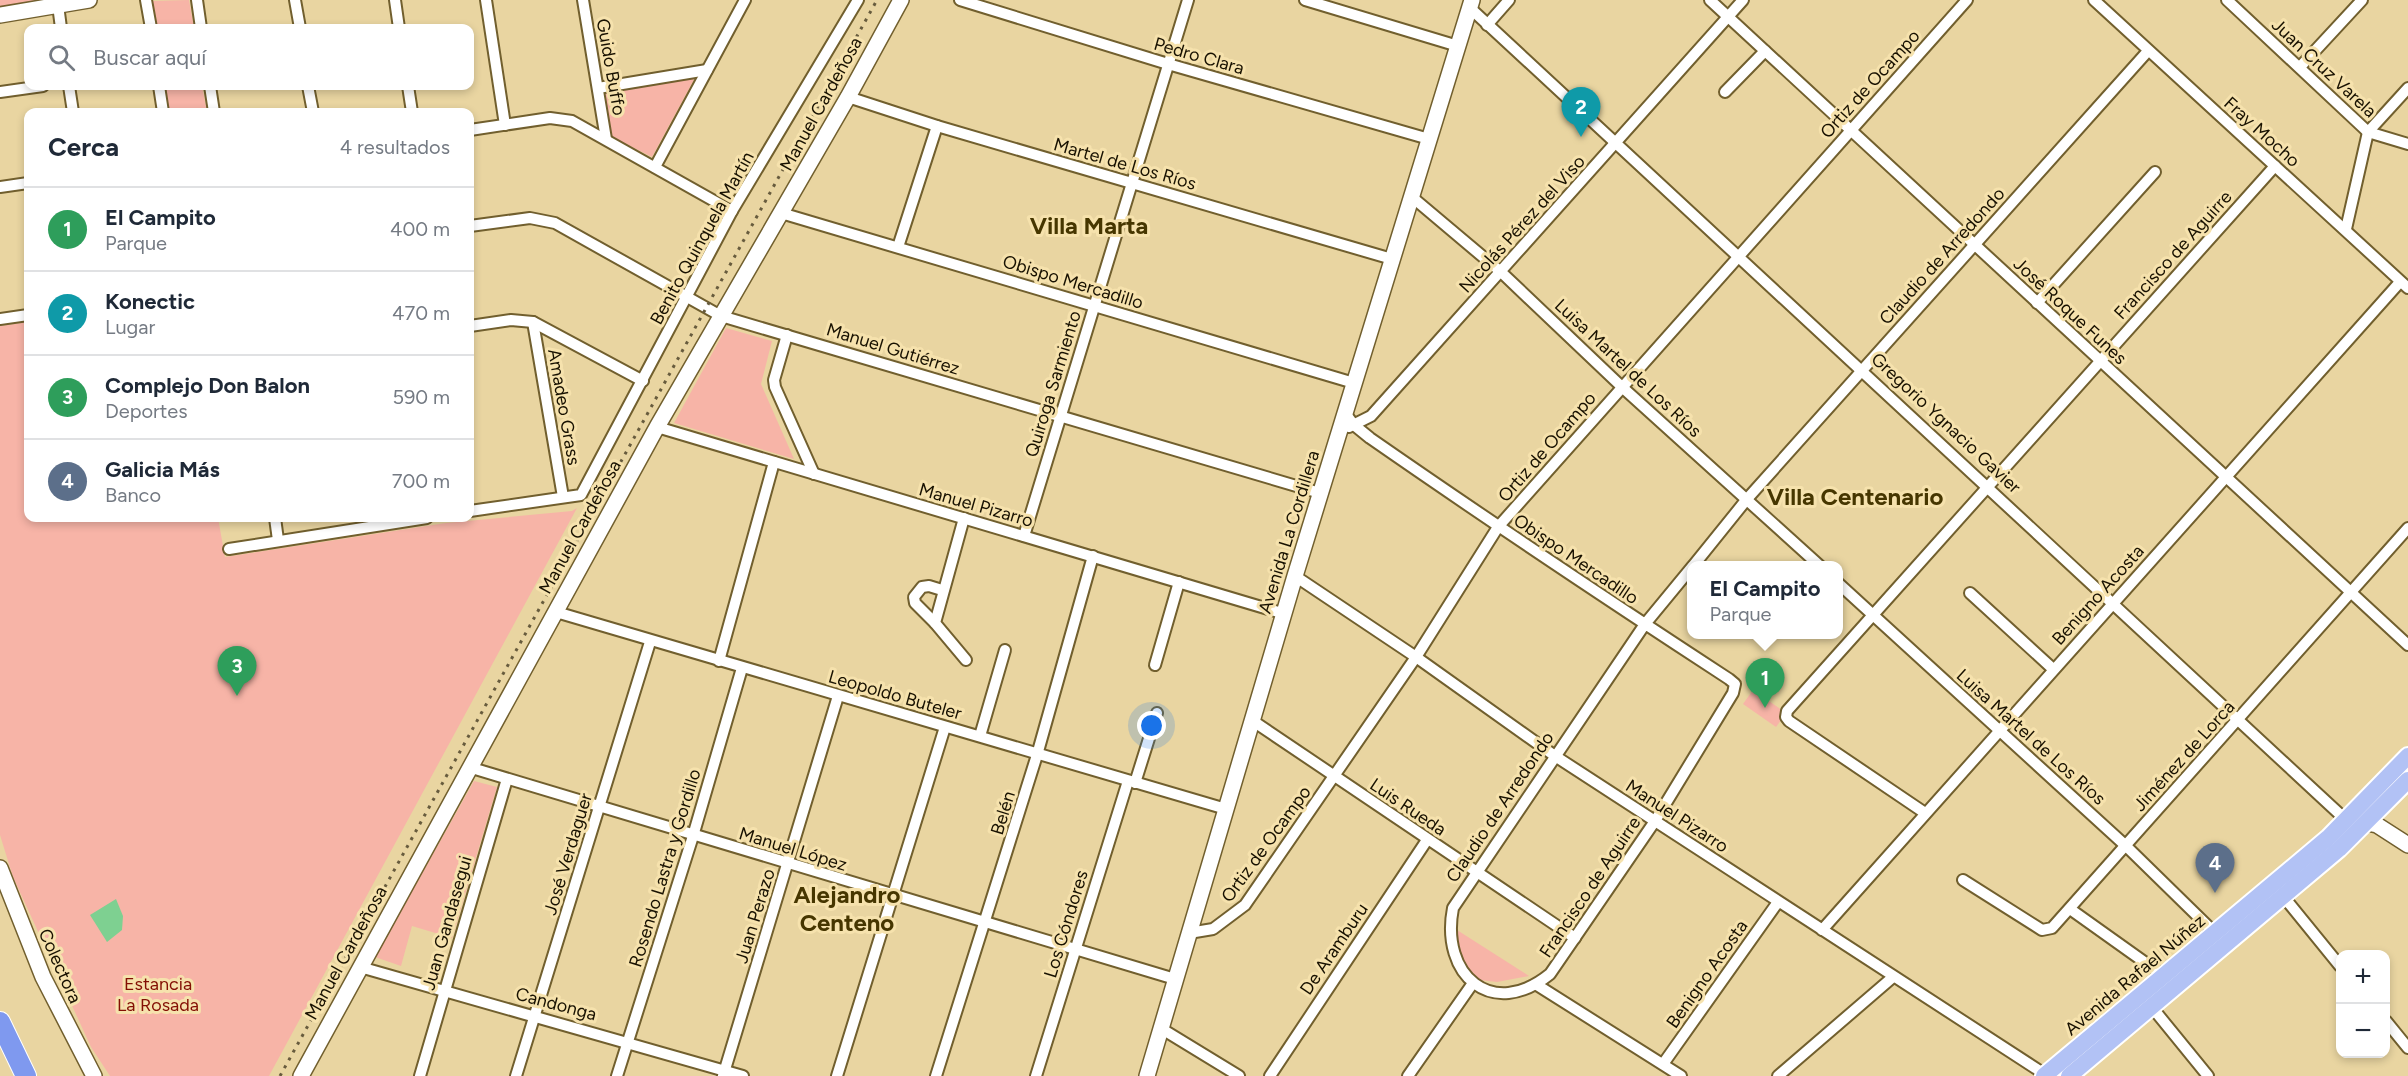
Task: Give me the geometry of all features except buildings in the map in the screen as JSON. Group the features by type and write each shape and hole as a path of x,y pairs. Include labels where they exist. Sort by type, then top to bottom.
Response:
{"highway":[{"path":"0,1022 26,1076"}],"main road":[{"path":"5,14 89,0"},
{"name":"Manuel Cardeñosa","path":"301,1076 657,427 849,97 901,0"},
{"name":"Avenida La Cordillera","path":"1147,1076 1295,576 1320,494 1346,422 1354,383 1471,4"},
{"name":"Avenida Rafael Núñez","path":"2069,1076 2151,1006 2346,820 2408,756"},
{"name":"Avenida Rafael Núñez","path":"2045,1075 2164,976 2283,897 2368,822 2408,780"},
{"path":"2346,820 2368,822 2408,845"},
{"name":"Colectora","path":"0,868 43,977 94,1076"}],"street":[{"path":"146,0 150,24"},
{"path":"197,0 200,24"},
{"path":"295,0 299,24"},
{"path":"395,0 398,24"},
{"path":"486,0 505,125"},
{"name":"Guido Buffo","path":"583,0 606,139"},
{"path":"655,166 745,0"},
{"name":"Benito Quinquela Martín","path":"562,497 581,495 732,211 858,0"},
{"name":"Pedro Clara","path":"960,0 993,5 1168,64 1429,140"},
{"name":"Quiroga Sarmiento","path":"1024,536 1188,0"},
{"path":"1305,0 1458,46"},
{"path":"1487,25 1509,0"},
{"name":"José Roque Funes","path":"1710,0 2408,645"},
{"name":"Nicolás Pérez del Viso","path":"1346,422 1371,416 1743,0"},
{"name":"Ortiz de Ocampo","path":"1189,933 1221,925 1245,906 1416,657 1498,527 1967,0"},
{"name":"Fray Mocho","path":"2094,0 2346,229 2404,285"},
{"name":"Juan Cruz Varela","path":"2227,0 2368,132 2408,144"},
{"path":"2300,67 2362,0"},
{"name":"Gregorio Ygnacio Gavier","path":"1471,4 1487,25 2346,820"},
{"path":"58,5 60,24"},
{"path":"1725,92 1765,51"},
{"name":"Claudio de Arredondo","path":"1696,561 1747,499 2148,51"},
{"path":"598,88 706,69"},
{"path":"2346,229 2368,132 2408,88"},
{"path":"0,92 24,89"},
{"path":"70,90 72,108"},
{"path":"160,90 162,108"},
{"path":"211,90 213,108"},
{"path":"309,90 312,108"},
{"path":"409,90 411,108"},
{"name":"Martel de Los Ríos","path":"849,97 937,126 1392,259"},
{"path":"474,129 561,117 606,139 732,211"},
{"path":"898,247 937,126"},
{"name":"Francisco de Aguirre","path":"1925,813 1786,717 1787,711 2275,166"},
{"path":"2037,303 2155,172"},
{"path":"0,187 24,184"},
{"name":"Luisa Martel de Los Ríos","path":"1412,197 1501,272 1622,387 1815,561"},
{"name":"Obispo Mercadillo","path":"781,213 1354,383"},
{"name":"Manuel Gutiérrez","path":"474,226 542,219 555,223 721,316 1320,494"},
{"name":"Benigno Acosta","path":"1822,930 1997,731 2225,478 2404,285"},
{"path":"0,319 24,316"},
{"path":"474,325 511,320 533,322 643,381"},
{"name":"Amadeo Grass","path":"533,322 562,497"},
{"path":"787,335 774,380 775,387 814,474"},
{"name":"Obispo Mercadillo","path":"1346,422 1498,527 1735,684"},
{"name":"Manuel Pizarro","path":"657,427 1285,614"},
{"path":"718,661 774,462"},
{"path":"474,509 562,497"},
{"path":"934,623 964,518"},
{"path":"275,522 278,540"},
{"path":"229,549 374,522"},
{"name":"Jiménez de Lorca","path":"1963,880 2042,930 2052,928 2408,528"},
{"name":"Belén","path":"936,1076 1037,755 1093,556"},
{"name":"Claudio de Arredondo","path":"1473,983 1458,966 1451,949 1450,924 1453,908 1645,624 1687,572"},
{"name":"Manuel Pizarro","path":"1295,576 1416,657 1555,756 2045,1075"},
{"path":"1155,665 1179,582"},
{"name":"Luisa Martel de Los Ríos","path":"1843,586 1997,731 2126,846 2220,938"},
{"path":"942,590 922,587 914,597 915,603 966,660"},
{"path":"1970,593 2053,669"},
{"name":"Leopoldo Buteler","path":"556,612 650,642 1226,808"},
{"name":"José Verdaguer","path":"516,1076 650,642"},
{"path":"980,736 1005,650"},
{"name":"Rosendo Lastra y Gordillo","path":"617,1076 693,836 742,668"},
{"name":"Francisco de Aguirre","path":"1537,985 1550,974 1655,821 1733,693 1735,684"},
{"name":"Juan Perazo","path":"723,1073 838,696"},
{"name":"Los Cóndores","path":"1036,1076 1076,948 1157,713"},
{"name":"Luis Rueda","path":"1253,721 1575,938"},
{"path":"837,1076 945,728"},
{"name":"Manuel López","path":"472,768 788,865 1175,979"},
{"name":"Juan Gandasegui","path":"420,1076 507,779"},
{"name":"De Aramburu","path":"1270,1076 1427,840"},
{"path":"2283,897 2336,961"},
{"name":"Benigno Acosta","path":"1664,1064 1778,902"},
{"path":"2070,909 2164,976"},
{"name":"Candonga","path":"360,967 627,1041 723,1073 743,1076"},
{"path":"1778,1076 1893,977"},
{"path":"1408,1076 1473,983 1483,988 1510,993 1537,985 1681,1076"},
{"path":"2151,1006 2208,1076"},
{"path":"2390,1027 2408,1048"},
{"path":"1162,1029 1239,1076"}],"green space":[{"path":"0,0 44,0 0,7"},
{"path":"189,0 193,24 155,24 152,1"},
{"path":"696,76 652,157 612,137 605,92"},
{"path":"165,90 203,90 206,108 167,108"},
{"name":"Estancia La Rosada","path":"24,323 24,522 219,522 225,557 446,523 572,511 577,508 269,1076 110,1076 91,1047 13,877 0,835 0,326"},
{"path":"726,328 772,341 761,384 794,459 674,423"},
{"path":"1753,690 1786,713 1776,727 1743,704"},
{"path":"474,781 497,787 452,938 412,926 401,966 375,957"},
{"path":"1457,930 1529,976 1497,982 1480,980 1462,958"}],"shaded area":[{"path":"116,899 123,916 122,930 107,942 90,915"}],"railway":[{"path":"280,1076 877,0"}],"place":[{"name":"Konectic","path":"1581,137"},
{"name":"Complejo Don Balon","path":"237,696"},
{"name":"El Campito","path":"1765,708"},
{"name":"Galicia Más","path":"2215,893"}],"district":[{"name":"Villa Marta","path":"1089,225"},
{"name":"Villa Centenario","path":"1855,496"},
{"name":"Alejandro Centeno","path":"847,908"}]}
